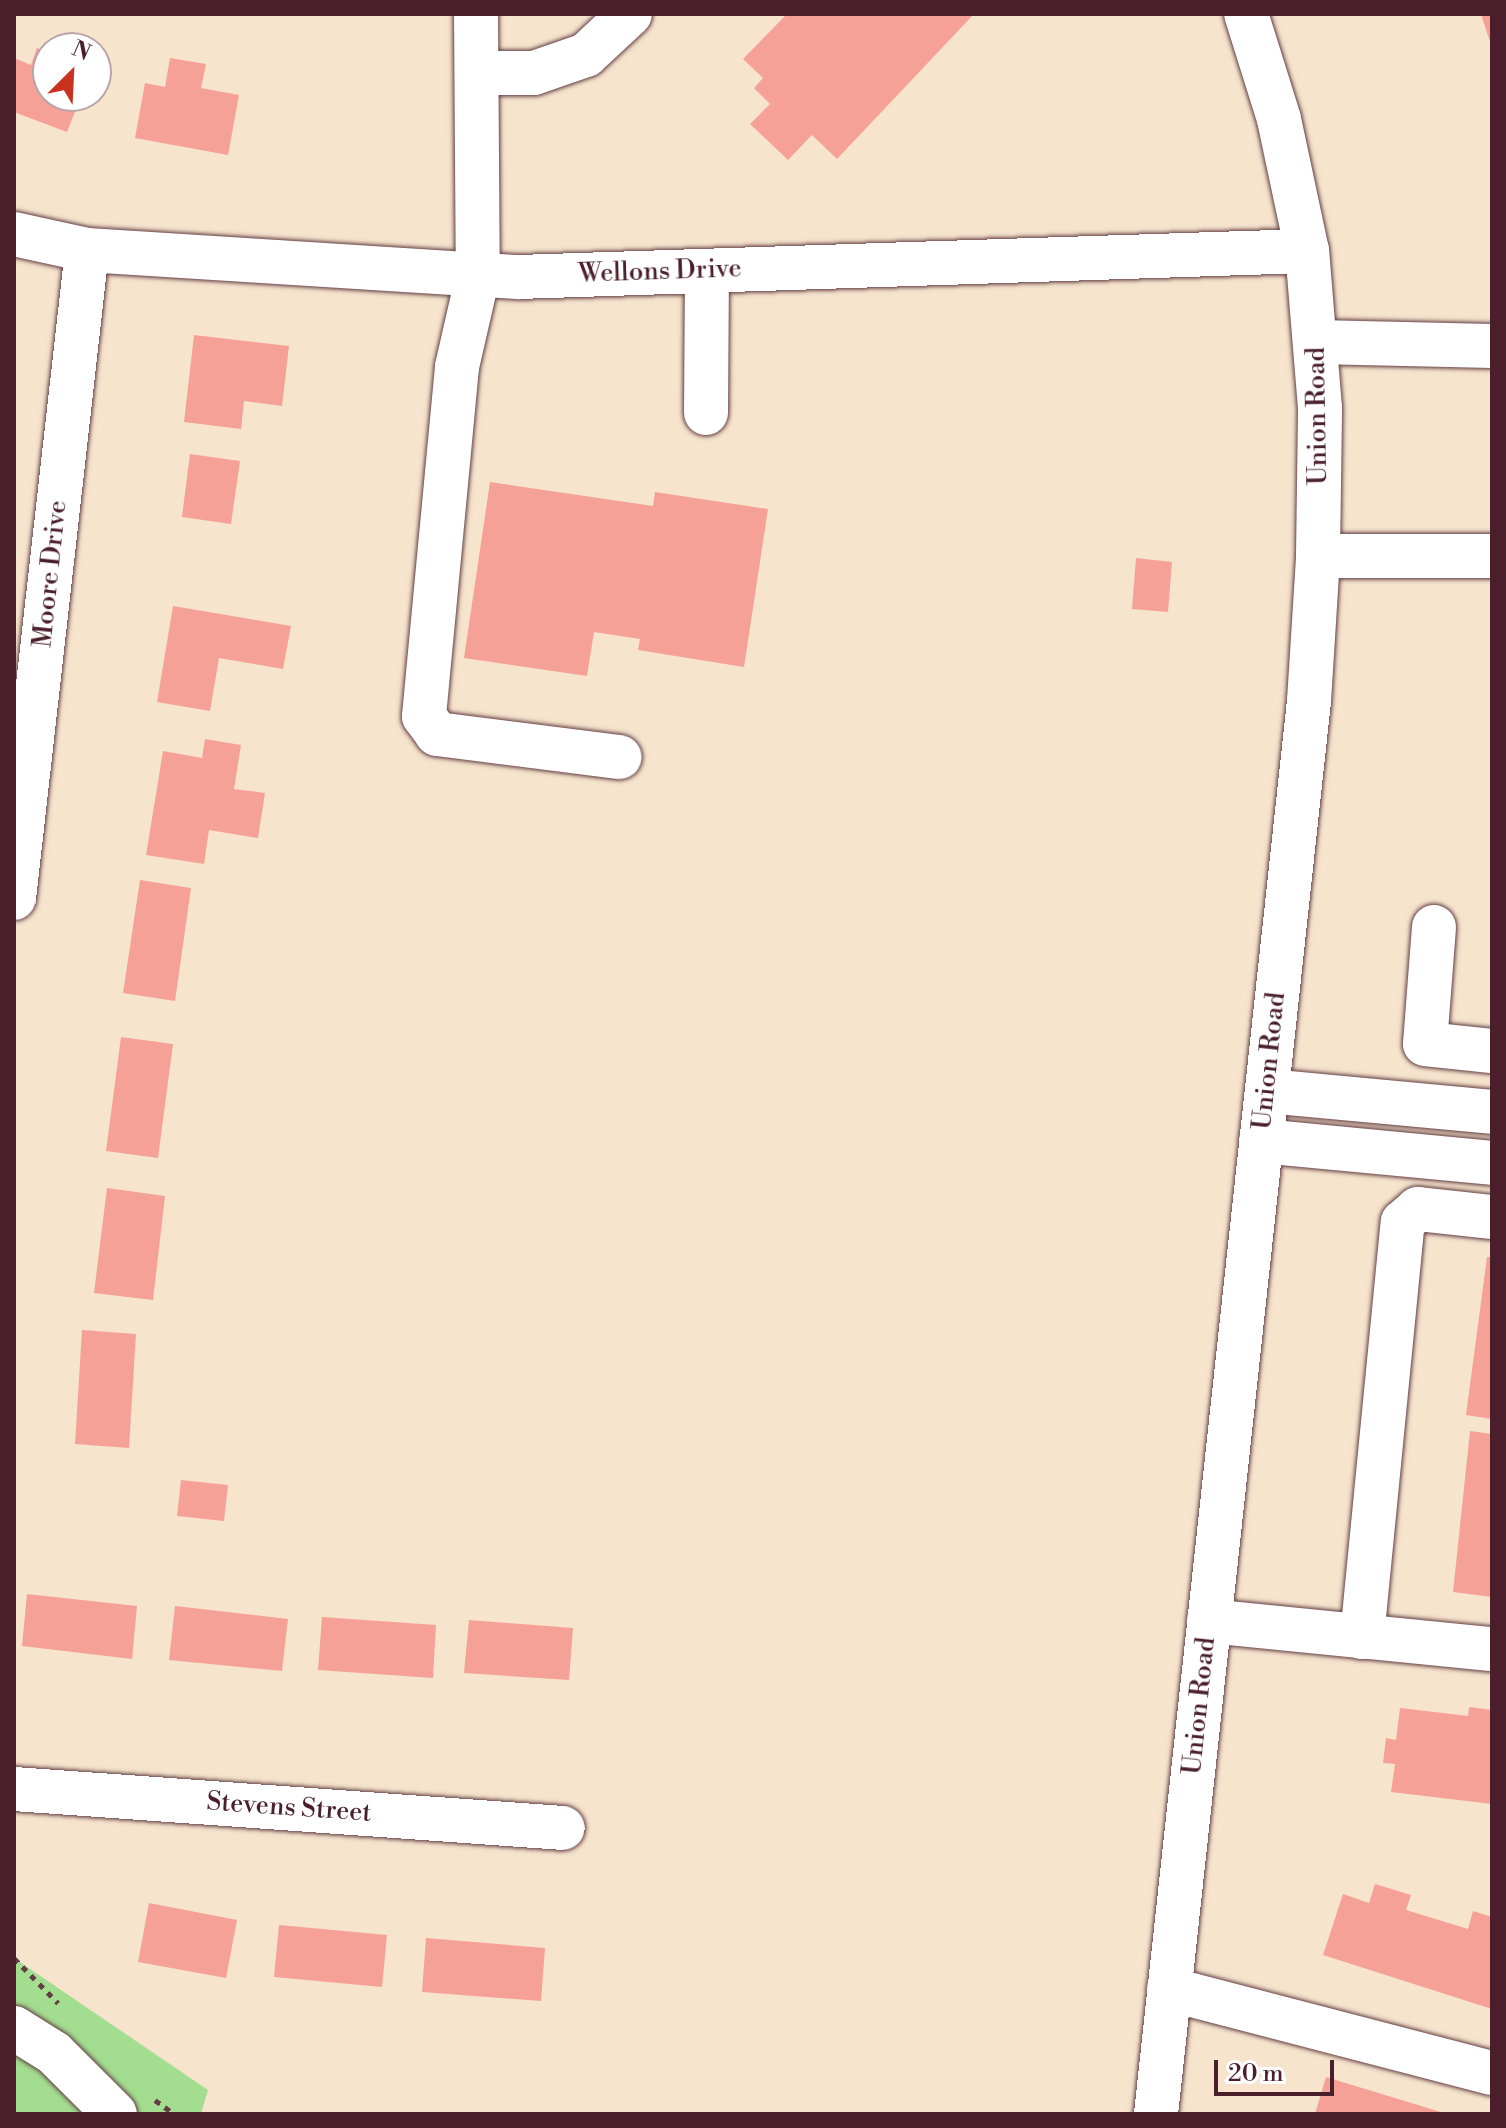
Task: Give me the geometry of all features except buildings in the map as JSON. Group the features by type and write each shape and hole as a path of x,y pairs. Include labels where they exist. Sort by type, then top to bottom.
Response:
{"street":[{"path":"476,14 478,275 457,367 424,716 437,734 620,757"},
{"path":"477,73 534,73 586,55 630,14"},
{"name":"Union Road","path":"1156,2114 1309,701 1318,556 1317,342 1307,251 1279,119 1246,14"},
{"name":"Wellons Drive","path":"14,234 87,250 478,275 707,271 1307,251"},
{"name":"Moore Drive","path":"14,898 87,250"},
{"path":"706,413 707,271"},
{"path":"1317,342 1492,346"},
{"path":"1318,556 1492,556"},
{"path":"1434,927 1425,1044 1492,1051"},
{"path":"1267,1091 1492,1112"},
{"path":"1261,1141 1492,1163"},
{"path":"1362,1637 1403,1222 1418,1209 1492,1217"},
{"path":"1209,1621 1492,1649"},
{"name":"Stevens Street","path":"14,1789 563,1828"},
{"path":"1169,1989 1492,2073"},
{"path":"14,2028 54,2053 115,2114"}],"green space":[{"path":"14,1958 208,2090 201,2114 14,2114"}]}
